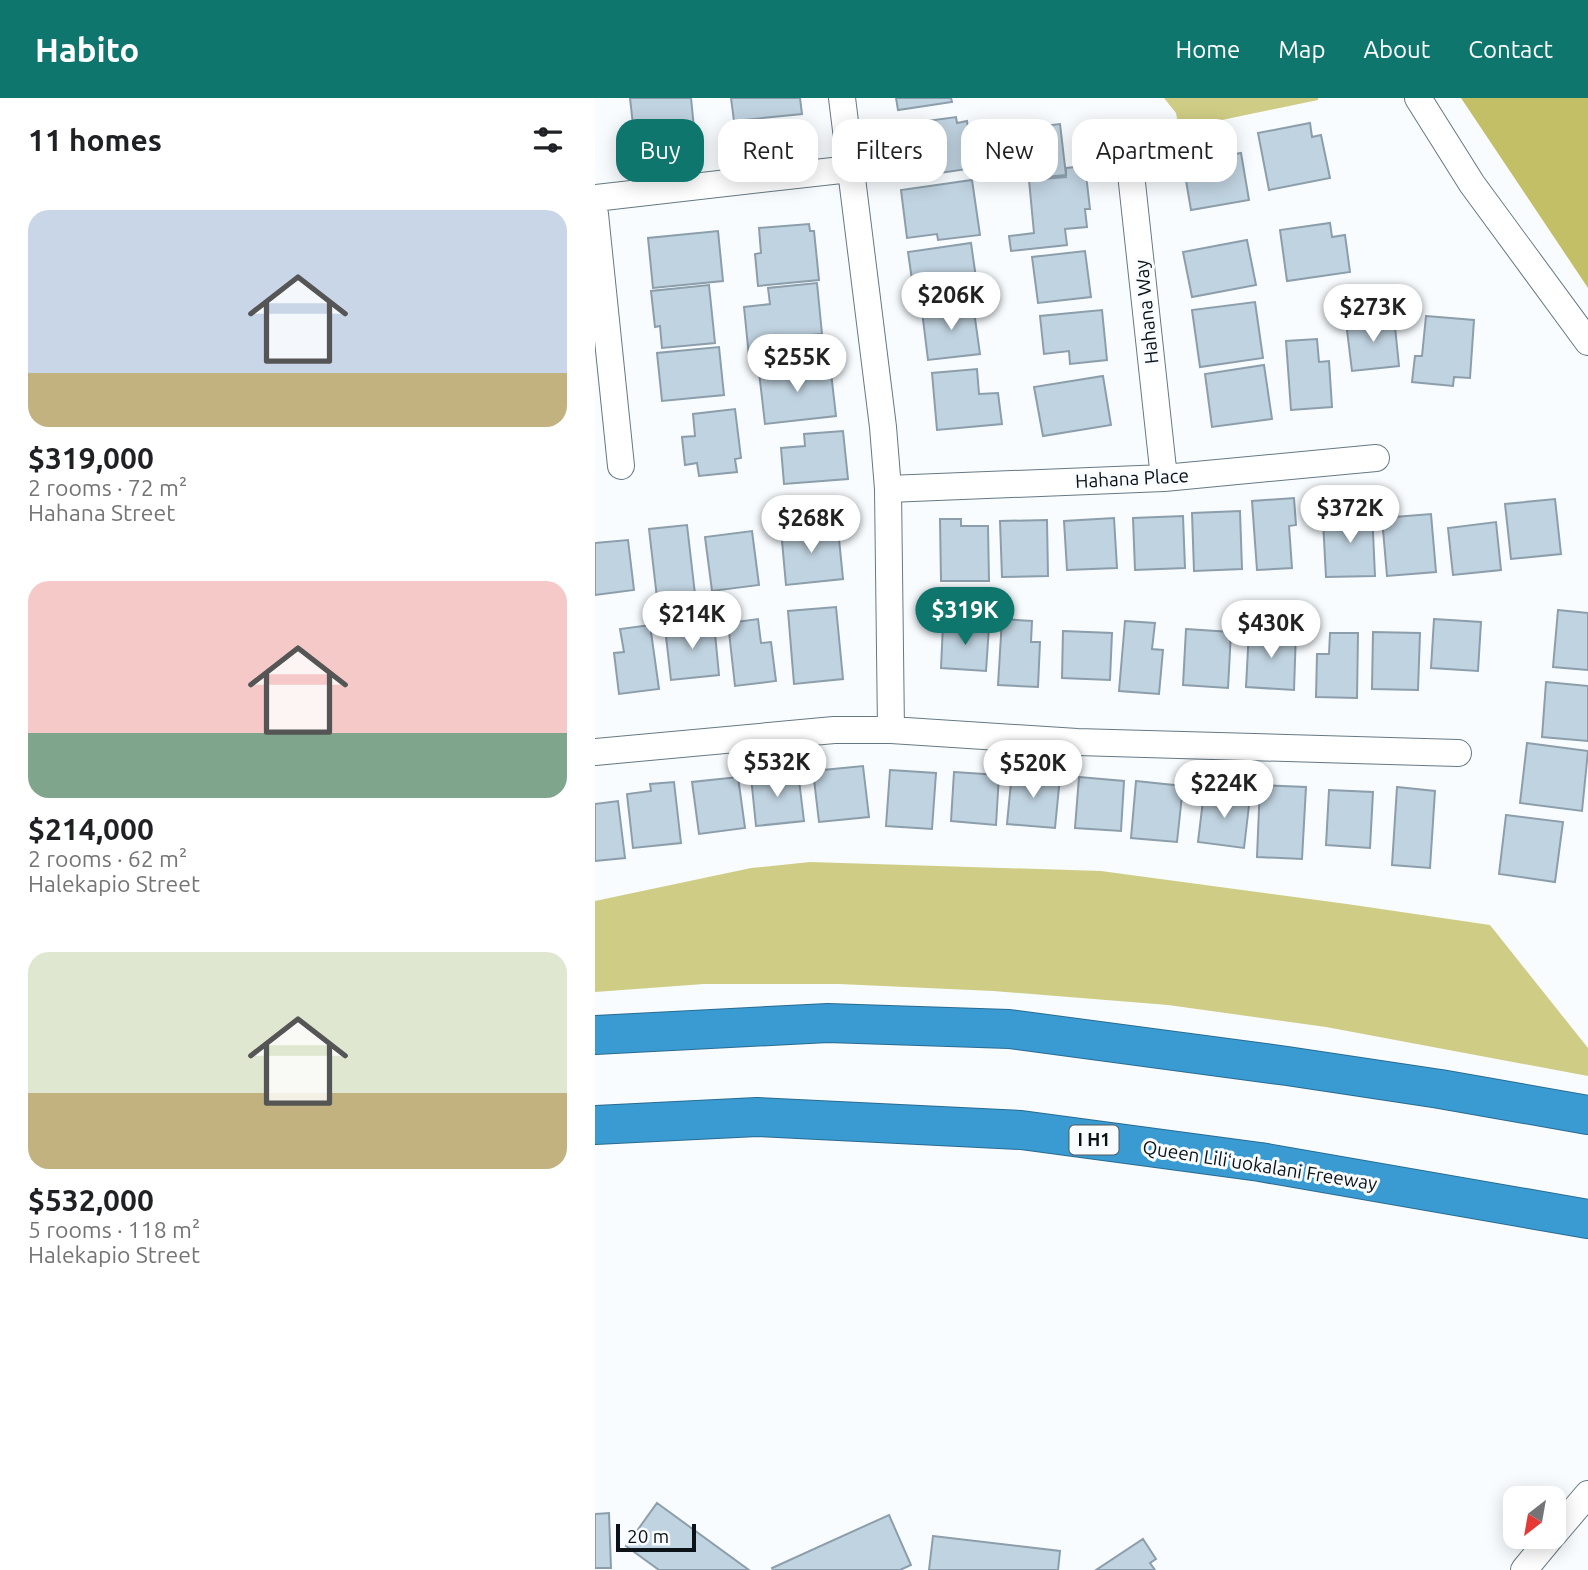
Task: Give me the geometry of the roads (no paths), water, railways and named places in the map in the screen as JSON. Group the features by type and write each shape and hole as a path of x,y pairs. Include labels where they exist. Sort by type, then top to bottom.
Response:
{"highway":[{"path":"595,1034 828,1023 1009,1029 1326,1072 1588,1115"},
{"name":"Queen Liliʻuokalani Freeway","path":"595,1125 757,1117 1021,1130 1260,1162 1588,1219"}],"street":[{"path":"842,98 844,119"},
{"path":"1418,98 1472,184 1588,342"},
{"path":"595,198 832,171"},
{"path":"852,182 883,427 888,488 891,730"},
{"name":"Hahana Way","path":"1132,182 1164,478"},
{"path":"595,214 621,466"},
{"name":"Hahana Place","path":"888,488 1164,478 1375,458"},
{"path":"595,752 834,730 891,730 1077,741 1458,753"},
{"path":"1566,1520 1588,1494"},
{"path":"1524,1570 1541,1549"}]}
